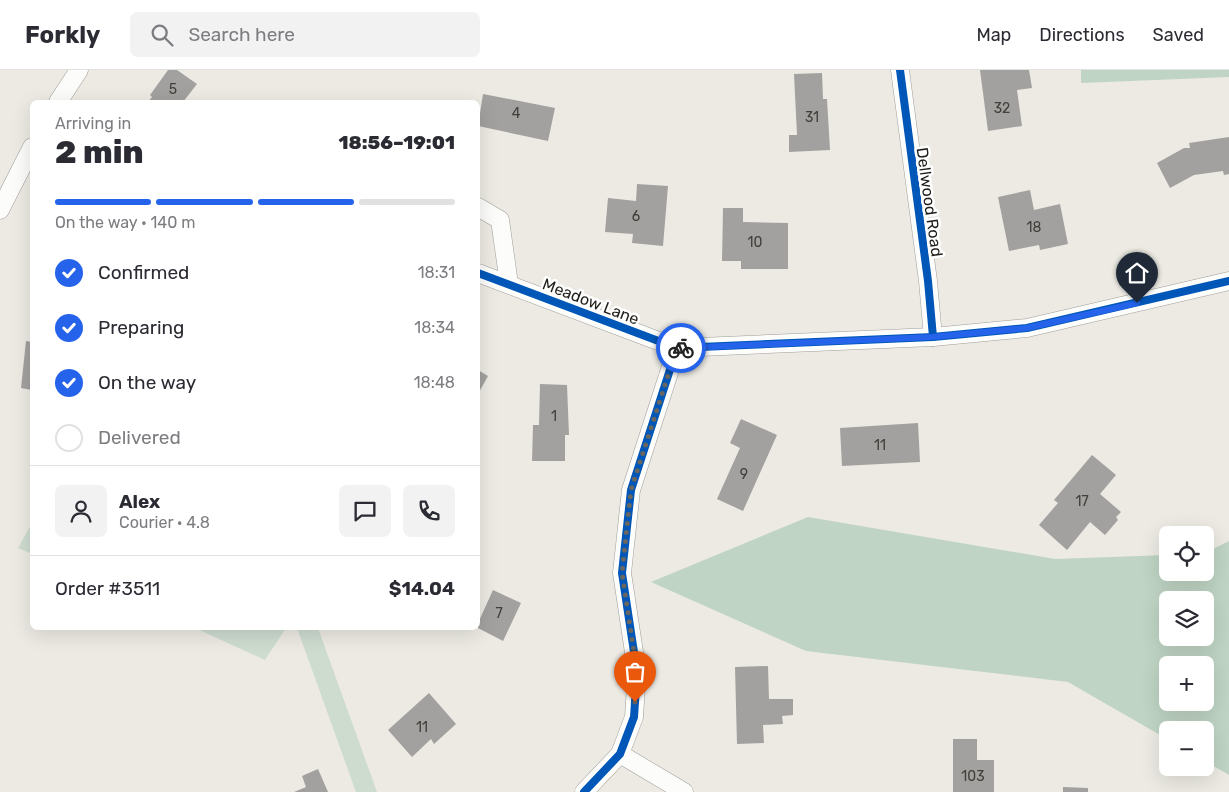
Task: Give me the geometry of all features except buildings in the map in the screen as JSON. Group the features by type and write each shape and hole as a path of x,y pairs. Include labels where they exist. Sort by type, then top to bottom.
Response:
{"street":[{"path":"59,100 79,70"},
{"name":"Dellwood Road","path":"900,70 928,281 933,337"},
{"path":"0,210 30,152"},
{"path":"480,208 500,220 508,284"},
{"name":"Meadow Lane","path":"480,274 677,348 933,337 1027,328 1229,280"},
{"path":"584,792 620,754 634,717 637,672 622,573 631,490 677,348"},
{"path":"620,754 684,792"}],"green space":[{"path":"1081,70 1229,70 1229,77 1081,83"},
{"path":"808,517 1055,559 1159,555 1159,581 1214,581 1214,548 1229,541 1229,775 1214,766 1214,721 1159,721 1159,734 1068,682 806,651 651,582"},
{"path":"30,527 30,553 18,548"},
{"path":"199,630 285,630 265,660"},
{"path":"298,630 319,630 377,792 356,792"}],"cycle path":[{"path":"900,70 928,281 933,337"},
{"path":"480,274 677,348 933,337 1027,328 1229,281"},
{"path":"584,792 620,754 634,717 637,672 622,573 631,490 677,348"}],"way so far":[{"path":"635,702 637,672 622,573 631,490 677,348 681,348"}],"route":[{"path":"681,348 970,334 1027,328 1137,303"}]}
